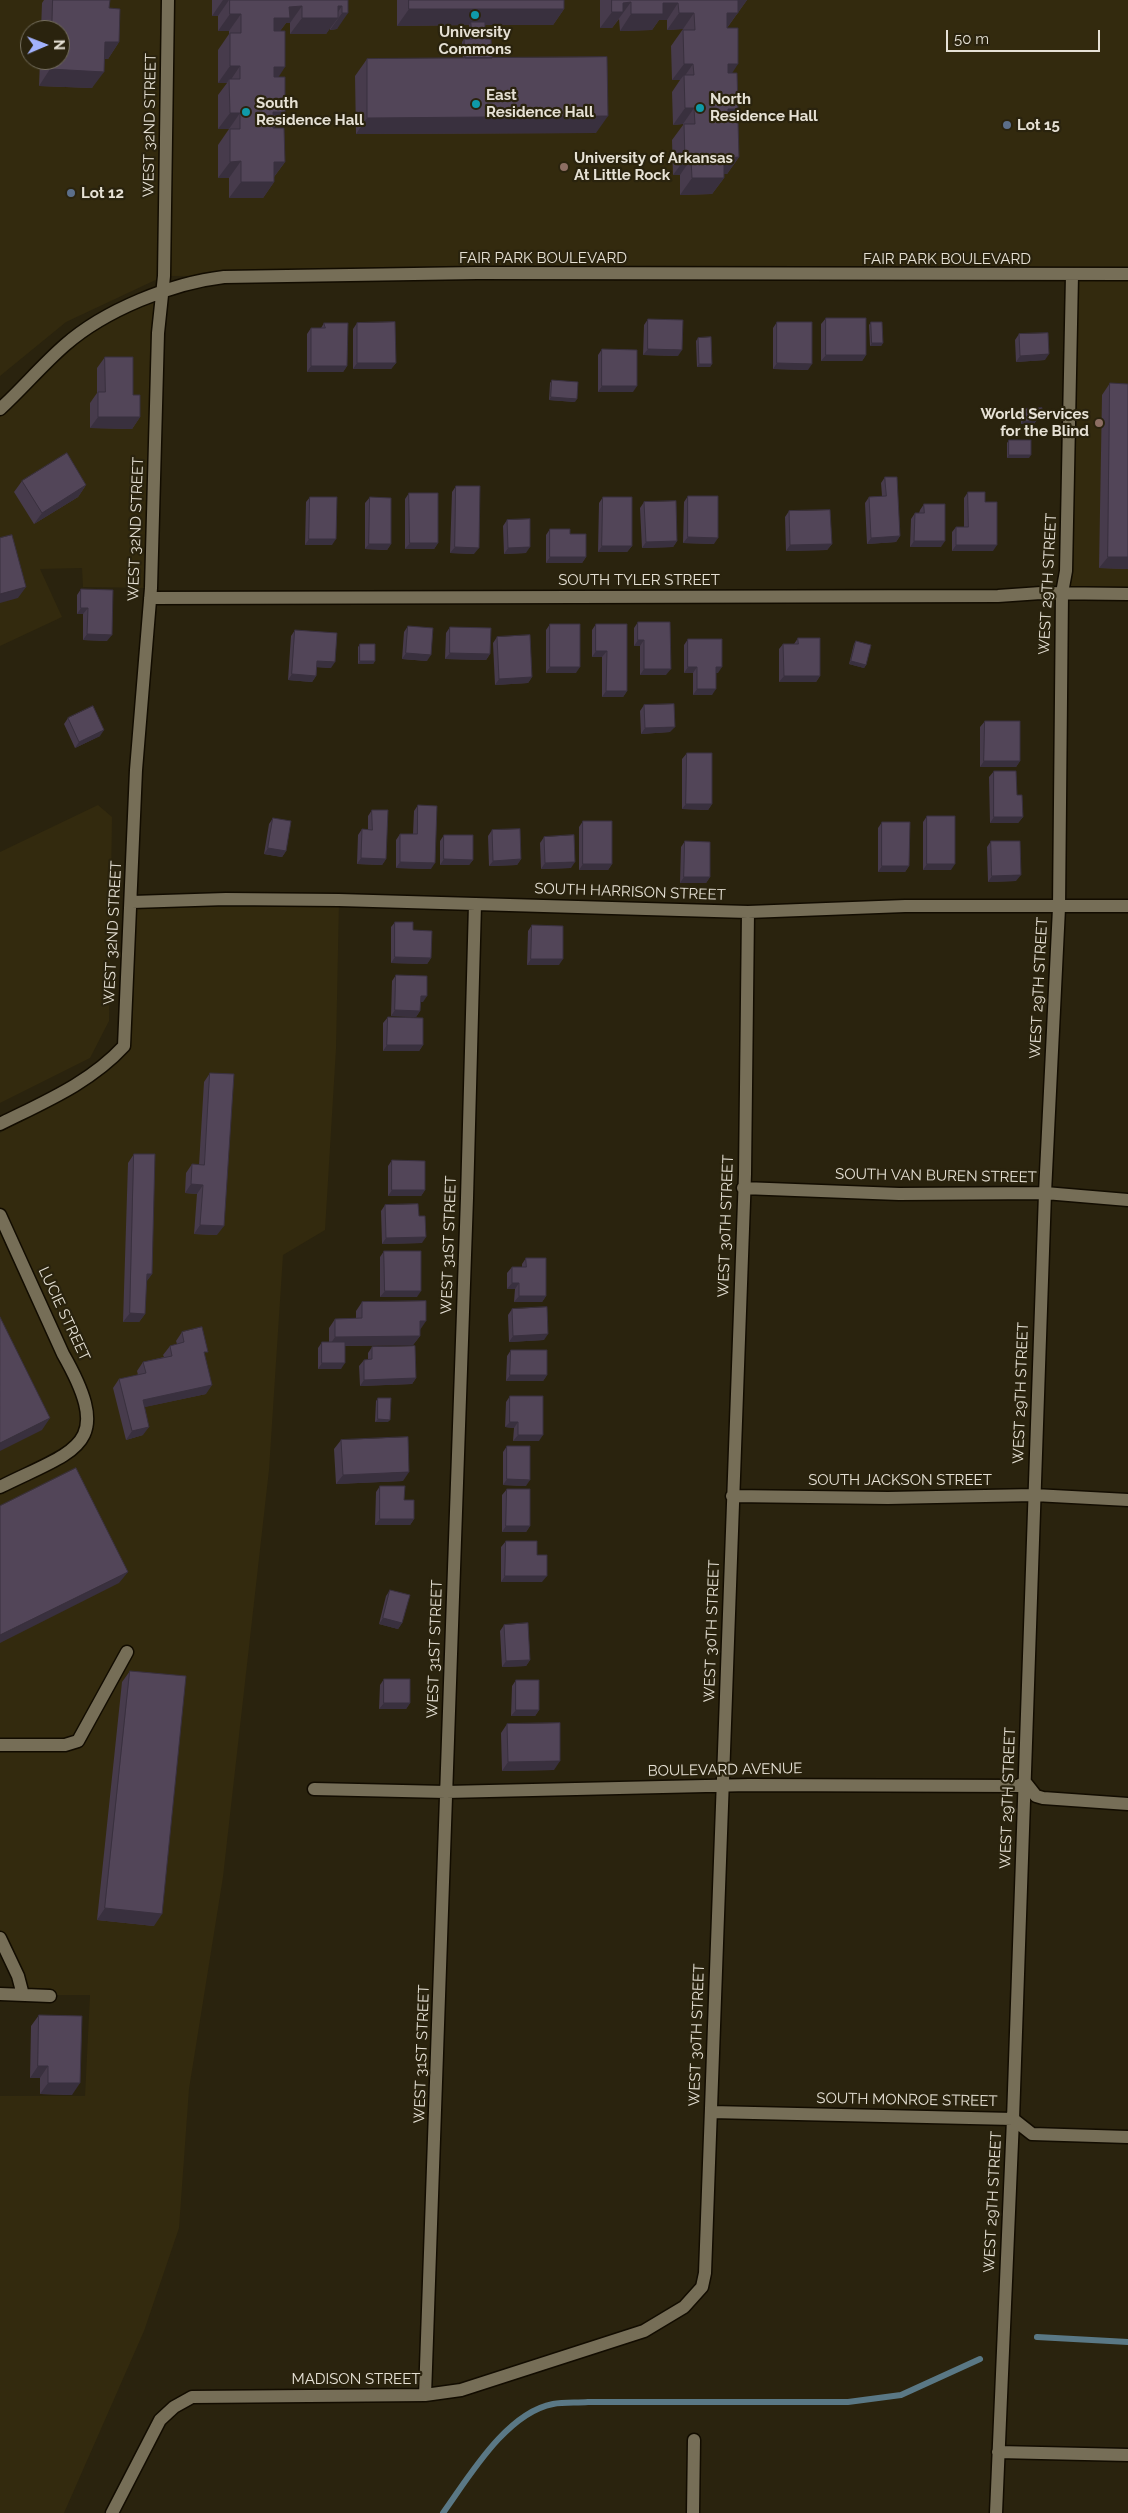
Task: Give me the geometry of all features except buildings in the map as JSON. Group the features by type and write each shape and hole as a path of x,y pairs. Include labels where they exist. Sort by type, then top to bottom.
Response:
{"street":[{"name":"WEST 32ND STREET","path":"0,1124 82,1082 115,1056 124,1046 132,902 136,770 150,598 161,292 165,254 168,0"},
{"name":"FAIR PARK BOULEVARD","path":"0,409 66,344 122,307 201,279 224,277 477,274 1128,274"},
{"name":"WEST 29TH STREET","path":"996,2513 1013,2118 1045,1193 1059,908 1062,593 1066,572 1072,275"},
{"name":"SOUTH TYLER STREET","path":"150,598 1128,594"},
{"name":"SOUTH HARRISON STREET","path":"132,902 226,899 748,912 905,906 1059,908 1128,906"},
{"name":"WEST 31ST STREET","path":"425,2395 467,1198 475,904"},
{"name":"WEST 30TH STREET","path":"653,2326 684,2307 702,2286 705,2273 743,1188 748,912"},
{"name":"SOUTH VAN BUREN STREET","path":"743,1188 899,1194 1045,1193 1128,1200"},
{"name":"LUCIE STREET","path":"0,1215 85,1399 89,1418 87,1429 74,1450 0,1488"},
{"name":"SOUTH JACKSON STREET","path":"732,1496 888,1498 1034,1495 1128,1500"},
{"path":"0,1745 65,1745 78,1741 127,1652"},
{"name":"BOULEVARD AVENUE","path":"314,1789 446,1792 722,1788 749,1785 1018,1786 1025,1782"},
{"path":"1025,1782 1036,1796 1043,1798 1128,1804"},
{"path":"0,1938 18,1976 23,1995"},
{"path":"0,1994 50,1996"},
{"name":"SOUTH MONROE STREET","path":"711,2112 1013,2118 1032,2134 1128,2138"},
{"name":"MADISON STREET","path":"112,2513 160,2420 174,2408 192,2397 425,2395 461,2390 550,2363 644,2331 653,2326"},
{"path":"693,2513 694,2440"},
{"path":"998,2452 1128,2455"}],"shaded area":[{"name":"University of Arkansas At Little Rock","path":"0,0 1128,0 1128,592 1064,592 1072,274 164,276 66,322 0,376"},
{"path":"161,292 151,588 83,587 82,568 40,569 62,617 0,646 0,409 66,344"},
{"path":"98,805 112,817 109,1021 90,1058 0,1103 0,852"},
{"path":"339,900 336,1049 325,1230 283,1255 269,1470 223,1877 189,2089 179,2228 144,2331 64,2513 0,2513 0,2096 85,2096 90,1995 23,1995 0,1938 0,1133 105,1065 124,1046 132,902"}],"waterway":[{"path":"1037,2337 1128,2342"},
{"path":"443,2513 477,2465 504,2433 536,2410 553,2404 588,2402 848,2402 901,2395 980,2359"}],"place":[{"name":"University Commons","path":"475,15"},
{"name":"East Residence Hall","path":"476,104"},
{"name":"North Residence Hall","path":"700,108"},
{"name":"South Residence Hall","path":"246,112"},
{"name":"Lot 15","path":"1007,125"},
{"name":"University of Arkansas At Little Rock","path":"564,167"},
{"name":"Lot 12","path":"71,193"},
{"name":"World Services for the Blind","path":"1099,423"}]}
